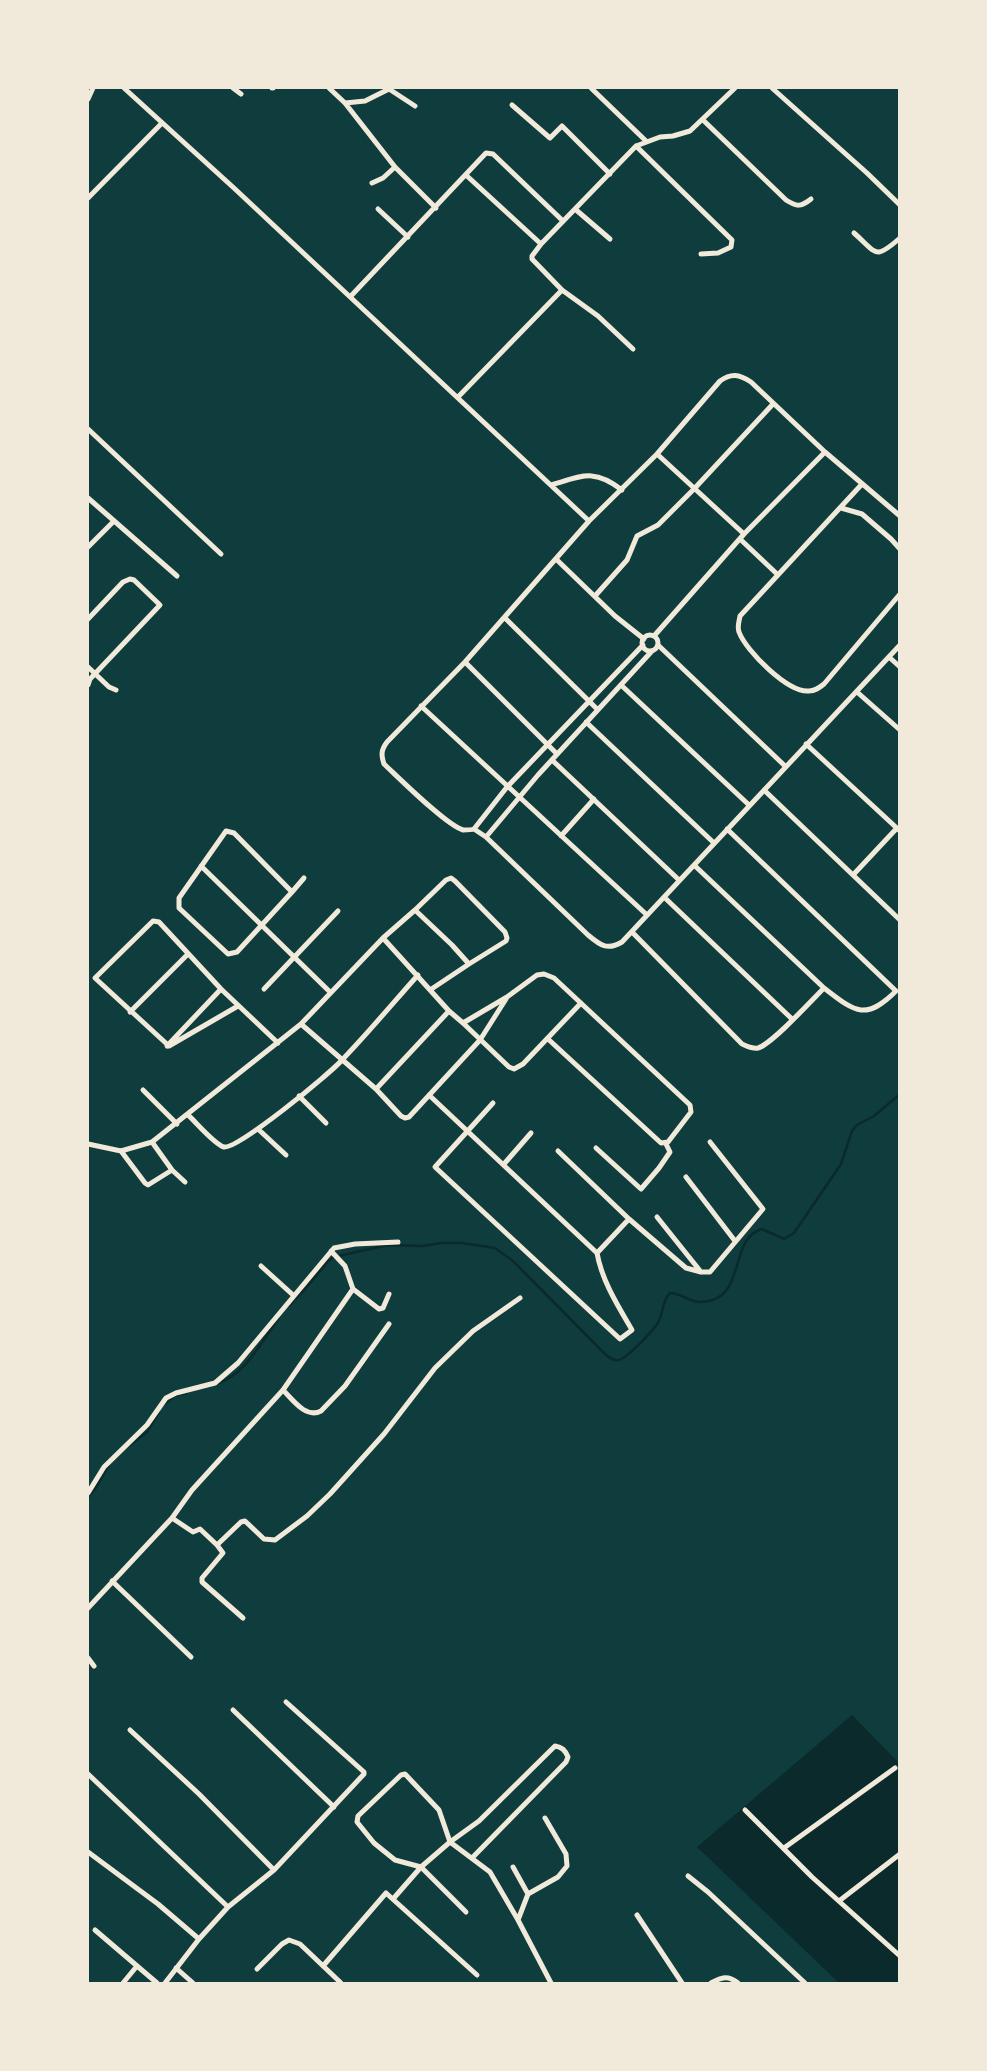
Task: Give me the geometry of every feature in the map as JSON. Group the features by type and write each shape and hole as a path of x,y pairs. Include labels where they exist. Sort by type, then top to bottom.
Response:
{"street":[{"path":"88,99 93,88"},
{"path":"124,88 589,521"},
{"path":"233,88 241,94"},
{"path":"328,88 345,103 395,167 436,208"},
{"path":"591,88 646,141"},
{"path":"633,349 598,316 562,290 532,256 636,146 646,141 690,131 735,88"},
{"path":"772,88 900,205"},
{"path":"345,103 365,101 386,89 415,106"},
{"path":"512,105 550,138 562,126 610,174"},
{"path":"702,120 786,200 798,206 811,199"},
{"path":"88,198 162,123"},
{"path":"636,146 733,240 731,247 724,251 701,254"},
{"path":"350,297 467,176 483,155 493,154 563,221"},
{"path":"372,183 383,178 395,167"},
{"path":"467,176 541,244"},
{"path":"378,209 408,237"},
{"path":"575,209 610,239"},
{"path":"854,233 880,253 884,253 900,238"},
{"path":"458,397 562,290"},
{"path":"900,516 744,378 731,374 720,381 657,454 589,521 465,662 382,748 381,755 384,764 443,817 465,830 474,829 486,837 600,945 615,947 900,645"},
{"path":"595,596 627,560 637,536 658,525 773,404"},
{"path":"88,429 221,554"},
{"path":"474,829 507,787 547,744 648,636 654,636 742,536 825,452"},
{"path":"657,454 742,536 776,574"},
{"path":"551,485 595,475 622,490"},
{"path":"862,484 740,616 740,635 751,652 776,675 807,692 824,684 900,594"},
{"path":"88,498 177,576"},
{"path":"841,508 862,514 900,549"},
{"path":"88,547 113,522"},
{"path":"556,559 643,642 646,650 652,651"},
{"path":"88,619 123,582 130,579 160,605 90,678"},
{"path":"505,618 597,709"},
{"path":"654,636 658,645 785,766"},
{"path":"486,837 597,709 658,645"},
{"path":"889,657 900,667"},
{"path":"465,662 557,754"},
{"path":"88,667 90,678"},
{"path":"90,678 116,690"},
{"path":"621,685 749,806"},
{"path":"857,692 900,730"},
{"path":"421,706 647,915"},
{"path":"586,722 714,843"},
{"path":"806,744 899,828 853,875"},
{"path":"552,760 679,880"},
{"path":"764,790 900,920"},
{"path":"561,836 594,799"},
{"path":"694,865 824,988 850,1008 866,1012 879,1006 898,989 727,829"},
{"path":"292,892 234,833 226,831 179,898 179,908 228,954 237,952 292,892 304,878"},
{"path":"201,866 330,992"},
{"path":"88,1144 121,1151 152,1142 177,1124 301,1024 383,938 451,878 505,932 507,938 430,990"},
{"path":"664,897 792,1019"},
{"path":"415,909 469,964"},
{"path":"264,989 338,911"},
{"path":"167,1046 95,979 153,921 159,922 221,989 278,1043"},
{"path":"632,932 742,1044 750,1048 761,1046 775,1037 824,988"},
{"path":"383,938 449,1011 513,1069 520,1066 548,1039 581,1003"},
{"path":"130,1012 188,954"},
{"path":"463,1023 508,997 537,975 544,974 554,978 691,1107 690,1115 666,1144"},
{"path":"188,1115 218,1144 231,1147 258,1129 342,1061 418,975"},
{"path":"167,1046 221,989"},
{"path":"301,1024 405,1118 480,1040 508,997"},
{"path":"167,1046 238,1006"},
{"path":"376,1089 449,1011"},
{"path":"548,1039 657,1140 666,1144 670,1152 641,1189 596,1148"},
{"path":"143,1090 177,1124"},
{"path":"429,1095 468,1131 597,1253 612,1295 632,1330 620,1339 435,1167 468,1131 493,1103"},
{"path":"299,1096 326,1124"},
{"path":"258,1129 286,1154"},
{"path":"503,1164 531,1133"},
{"path":"152,1142 185,1182"},
{"path":"558,1151 629,1219 686,1268 710,1272 763,1209 710,1142"},
{"path":"121,1151 148,1185 173,1170"},
{"path":"686,1177 735,1241"},
{"path":"657,1217 701,1272"},
{"path":"597,1253 629,1219"},
{"path":"88,1493 104,1467 147,1425 166,1398 215,1382 238,1363 336,1247 398,1242"},
{"path":"332,1252 345,1266 353,1289 379,1310 383,1308 389,1294"},
{"path":"261,1266 293,1295"},
{"path":"88,1608 172,1518 192,1490 283,1390 353,1289"},
{"path":"217,1545 241,1522 245,1521 264,1539 275,1540 307,1517 360,1462 435,1368 473,1331 520,1298"},
{"path":"283,1390 309,1414 321,1411 345,1386 389,1324"},
{"path":"172,1518 192,1532 200,1530 223,1553 201,1580 243,1618"},
{"path":"112,1581 191,1657"},
{"path":"88,1658 94,1666"},
{"path":"164,1983 228,1907 274,1870 363,1776 364,1772 286,1702"},
{"path":"233,1710 334,1807"},
{"path":"130,1730 199,1794 274,1870"},
{"path":"393,1899 421,1867 479,1821 555,1746 566,1751 566,1762 472,1858"},
{"path":"784,1848 895,1768"},
{"path":"88,1774 228,1907"},
{"path":"466,1912 421,1867 395,1860 374,1843 357,1822 360,1814 401,1775 406,1774 439,1810 450,1842 490,1872 519,1920 551,1983"},
{"path":"746,1810 899,1955"},
{"path":"519,1920 527,1894 558,1877 568,1866 566,1854 545,1818"},
{"path":"88,1852 158,1904 199,1939"},
{"path":"839,1901 900,1854"},
{"path":"513,1867 527,1894"},
{"path":"688,1876 805,1983"},
{"path":"323,1966 384,1894 388,1894 477,1975"},
{"path":"637,1915 682,1983"},
{"path":"95,1930 157,1983"},
{"path":"257,1969 289,1940 300,1944 341,1983"},
{"path":"123,1983 137,1966"},
{"path":"176,1968 193,1983"},
{"path":"711,1983 725,1977 738,1983"}],"water":[{"path":"852,1715 899,1763 899,1983 839,1983 697,1847"}],"waterway":[{"path":"289,1306 334,1257 388,1245 462,1243 495,1248 513,1261 606,1354 619,1360 654,1328 670,1293 696,1302 715,1299 725,1292 731,1282 744,1245 751,1235 762,1229 784,1239 794,1233 841,1164 852,1131 900,1094"},
{"path":"216,1384 244,1366 278,1319"},
{"path":"165,1404 174,1396 187,1393"},
{"path":"129,1446 147,1432 159,1412"},
{"path":"88,1497 109,1465"}]}
